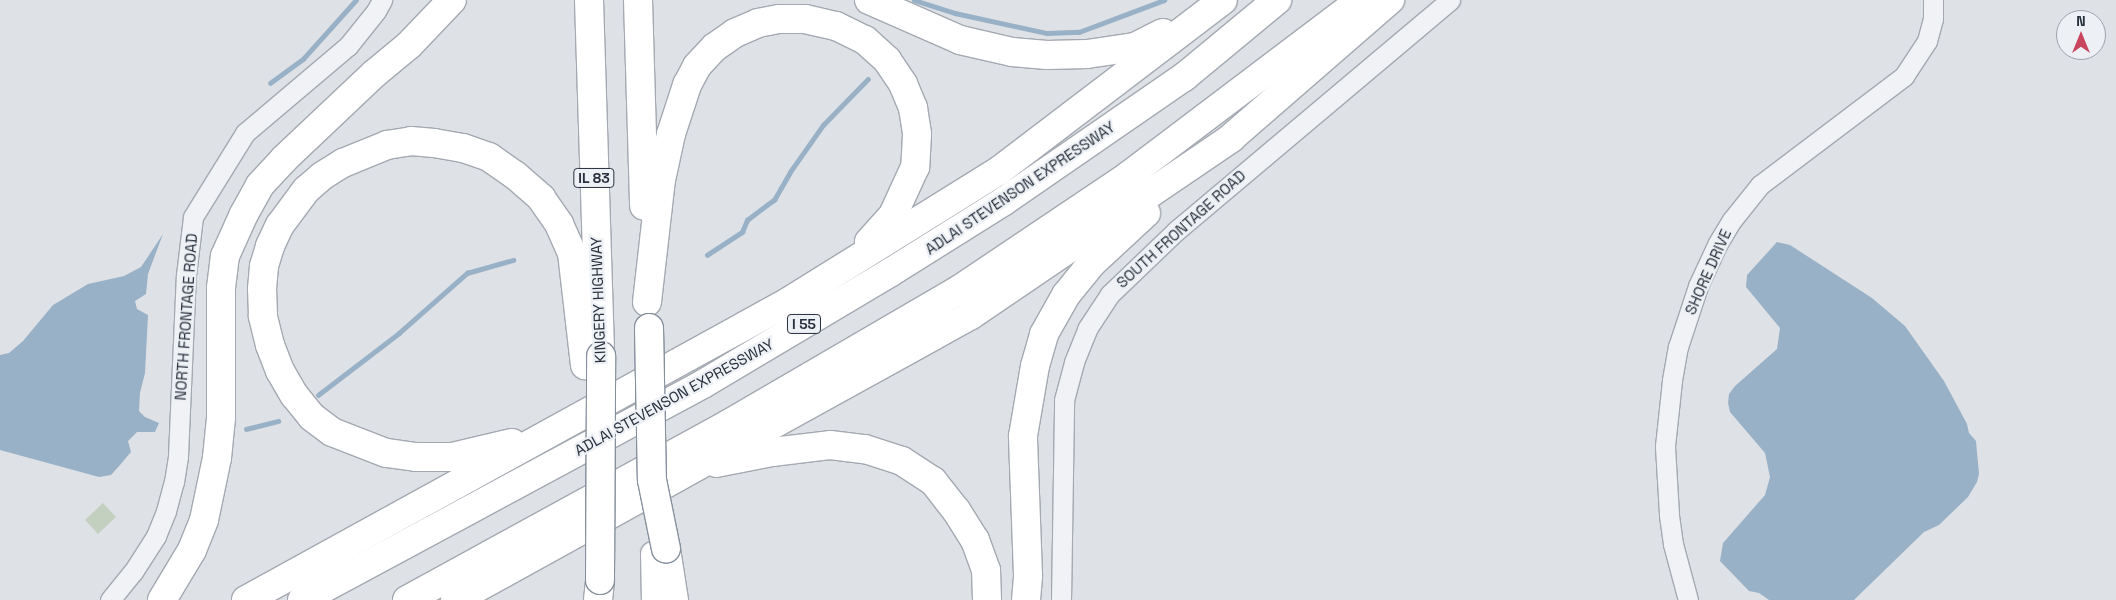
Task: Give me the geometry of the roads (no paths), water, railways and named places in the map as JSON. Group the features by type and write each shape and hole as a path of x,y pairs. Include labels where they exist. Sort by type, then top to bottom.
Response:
{"highway":[{"path":"162,600 192,550 204,520 217,458 221,418 221,288 225,256 244,214 260,184 284,159 374,74 408,46 452,0"},
{"name":"KINGERY HIGHWAY","path":"589,0 593,361"},
{"path":"638,0 652,480 660,551 674,600"},
{"path":"869,0 960,40 1012,52 1047,56 1087,54 1134,47 1213,7"},
{"name":"ADLAI STEVENSON EXPRESSWAY","path":"302,600 703,384 891,272 1004,201 1184,77 1277,0"},
{"path":"407,600 730,423 957,291 1128,176 1361,0"},
{"path":"1026,600 1028,574 1023,436 1035,366 1044,334 1066,295 1091,264 1231,138 1390,0"},
{"path":"246,600 788,302 1000,170 1213,7"},
{"path":"648,315 663,170 679,107 697,66 715,47 735,33 758,23 779,19 805,19 836,26 865,40 887,60 903,84 913,108 917,134 915,167 893,215 870,242 788,302"},
{"path":"455,600 697,465 971,316 1231,138"},
{"path":"556,430 507,445 452,457 416,457 386,453 355,442 332,432 312,417 294,394 280,371 263,316 264,266 280,225 306,190 322,176 342,163 387,145 411,141 463,148 489,157 515,175 541,198 559,224 572,253 593,361 601,450 600,594"},
{"path":"697,465 729,462 772,452 830,445 865,449 902,461 933,481 956,510 975,540 986,570 987,600"}],"main road":[{"path":"654,600 660,551"}],"street":[{"name":"NORTH FRONTAGE ROAD","path":"110,600 133,572 156,536 166,511 174,482 178,456 186,275 194,217 245,133 348,46 376,11 382,0"},
{"name":"SOUTH FRONTAGE ROAD","path":"1061,600 1064,400 1074,362 1088,329 1110,294 1177,230 1450,0"},
{"name":"SHORE DRIVE","path":"1688,600 1674,544 1669,514 1665,446 1672,380 1678,347 1698,286 1718,243 1732,220 1760,185 1904,76 1927,41 1933,19 1933,0"}],"water":[{"path":"163,234 148,274 146,294 135,301 137,309 148,315 145,373 140,393 139,411 145,417 159,423 155,432 137,432 128,441 131,452 111,475 99,477 0,450 0,355 9,353 23,341 53,305 88,284 124,276 141,267"},
{"path":"1777,242 1790,245 1872,298 1905,326 1944,381 1967,424 1969,433 1976,441 1979,474 1977,482 1968,497 1939,525 1924,532 1854,600 1769,600 1759,593 1749,591 1720,561 1723,543 1765,495 1770,477 1765,453 1730,412 1728,403 1729,394 1735,386 1777,349 1780,328 1746,287 1747,275"}],"waterway":[{"path":"270,83 303,59 356,0"},
{"path":"914,0 955,13 1047,33 1079,32 1164,0"},
{"path":"707,255 742,232 747,220 774,200 790,172 823,125 868,79"},
{"path":"318,395 399,333 467,273 513,260"},
{"path":"246,429 278,421"}]}
